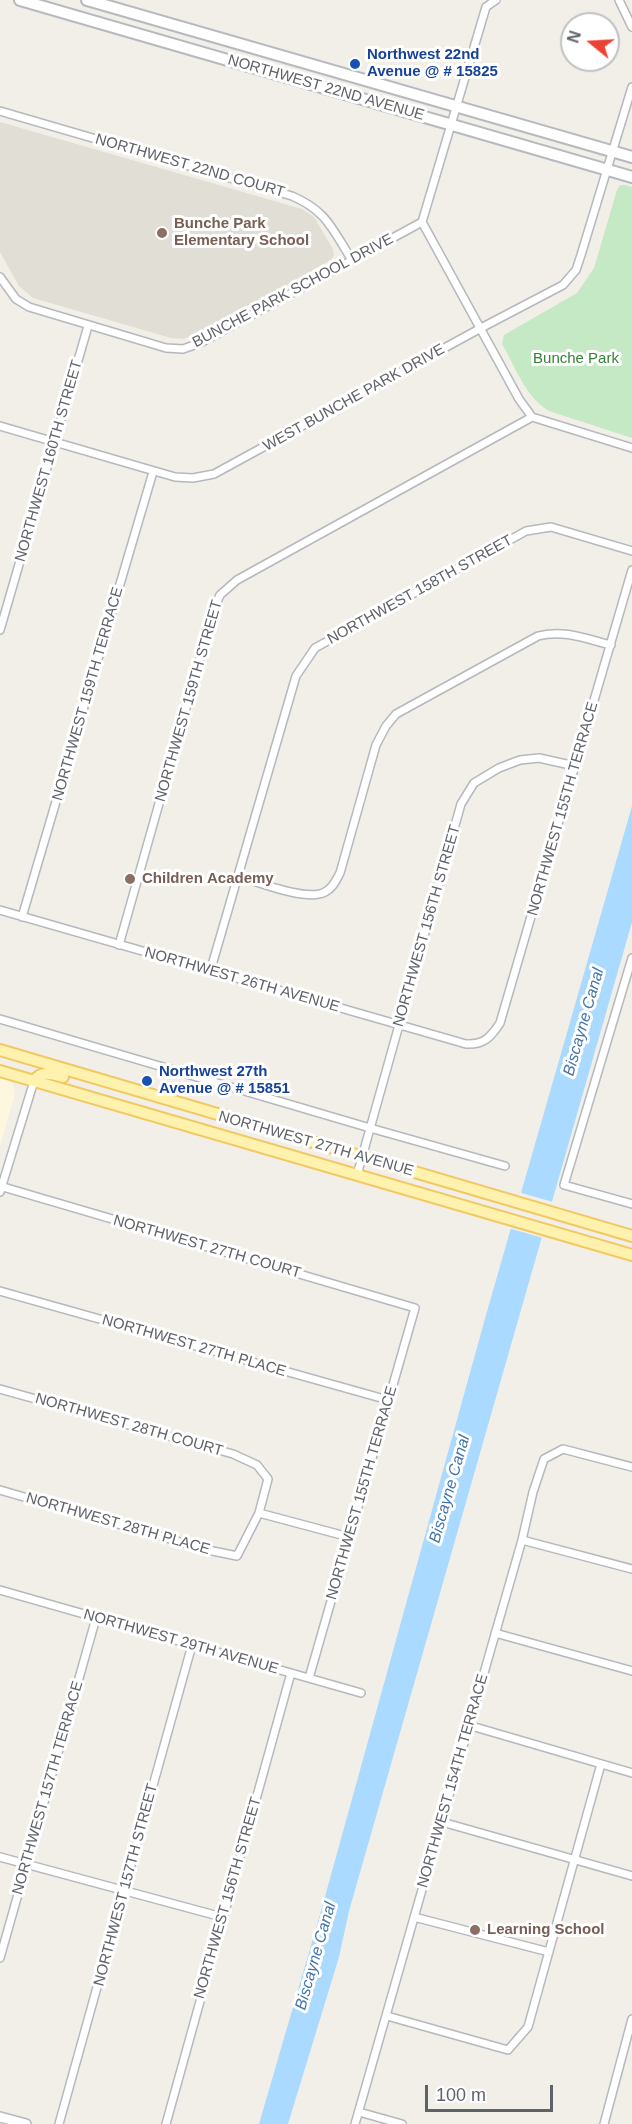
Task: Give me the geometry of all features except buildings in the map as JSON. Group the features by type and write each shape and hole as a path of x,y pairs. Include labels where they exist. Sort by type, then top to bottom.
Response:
{"main road":[{"name":"NORTHWEST 22ND AVENUE","path":"20,0 632,177"},
{"name":"NORTHWEST 22ND AVENUE","path":"87,0 632,157"},
{"name":"NORTHWEST 27TH AVENUE","path":"0,1050 632,1236"},
{"name":"NORTHWEST 27TH AVENUE","path":"0,1071 632,1256"},
{"path":"34,1081 38,1075 46,1073 123,1094 133,1091"}],"street":[{"path":"496,0 484,4 422,222 519,399 532,417 632,448"},
{"path":"619,0 632,27"},
{"name":"WEST BUNCHE PARK DRIVE","path":"0,426 175,477 193,478 214,474 563,285 576,270 632,87"},
{"name":"NORTHWEST 22ND COURT","path":"0,111 292,196 311,204 324,216 351,260"},
{"name":"BUNCHE PARK SCHOOL DRIVE","path":"0,277 16,298 29,307 166,348 183,349 200,344 422,222"},
{"name":"NORTHWEST 160TH STREET","path":"0,630 88,326"},
{"name":"NORTHWEST 159TH STREET","path":"119,945 214,609 220,596 237,580 532,417"},
{"name":"NORTHWEST 159TH TERRACE","path":"22,917 153,472"},
{"name":"NORTHWEST 158TH STREET","path":"210,972 296,676 315,648 526,531 551,528 632,551"},
{"name":"NORTHWEST 155TH TERRACE","path":"484,1042 500,1023 632,570"},
{"path":"238,876 295,892 312,895 324,893 333,886 340,873 376,745 386,726 396,714 538,636 551,632 568,634 611,645"},
{"name":"NORTHWEST 156TH STREET","path":"357,1175 461,804 474,783 499,768 520,760 539,758 576,766"},
{"name":"NORTHWEST 26TH AVENUE","path":"0,910 466,1044 484,1042"},
{"path":"632,958 629,976 564,1185 632,1204"},
{"name":"NORTHWEST 27TH AVENUE","path":"0,1019 505,1166"},
{"path":"0,1188 34,1081"},
{"name":"NORTHWEST 27TH COURT","path":"0,1188 415,1308"},
{"name":"NORTHWEST 27TH PLACE","path":"0,1291 388,1400"},
{"name":"NORTHWEST 155TH TERRACE","path":"309,1678 415,1308"},
{"name":"NORTHWEST 28TH COURT","path":"0,1389 233,1454 257,1465 268,1479 259,1514"},
{"name":"NORTHWEST 154TH TERRACE","path":"355,2124 544,1459 563,1449 632,1467"},
{"name":"NORTHWEST 28TH PLACE","path":"0,1490 208,1550 237,1556 259,1514"},
{"path":"259,1514 349,1538"},
{"path":"522,1540 632,1569"},
{"name":"NORTHWEST 29TH AVENUE","path":"1,1593 361,1693"},
{"name":"NORTHWEST 157TH TERRACE","path":"0,1958 96,1618"},
{"path":"495,1633 632,1671"},
{"name":"NORTHWEST 157TH STREET","path":"59,2124 192,1645"},
{"name":"NORTHWEST 156TH STREET","path":"166,2124 291,1673"},
{"path":"468,1725 632,1773"},
{"path":"387,2016 508,2050 528,2027 601,1764"},
{"path":"442,1822 632,1876"},
{"path":"0,1857 222,1917"},
{"path":"414,1917 549,1952"},
{"path":"604,2124 632,2019"},
{"path":"359,2112 402,2124"},
{"path":"0,2117 26,2124"}],"shaded area":[{"name":"Bunche Park Elementary School","path":"0,122 302,209 314,217 333,249 334,255 331,260 204,331 184,339 171,338 33,298 19,286 0,252"},
{"path":"0,1078 13,1084 15,1093 0,1146"}],"green space":[{"name":"Bunche Park","path":"620,185 632,187 632,438 549,411 527,390 502,344 504,335 577,293 594,268 617,190"}],"water":[{"name":"Biscayne Canal","path":"632,806 632,922 349,1911 339,1957 288,2124 259,2124 321,1911 486,1315"}],"pier":[{"path":"518,1192 553,1202 543,1238 508,1228"}],"place":[{"name":"Northwest 22nd Avenue @ # 15825","path":"355,64"},
{"name":"Bunche Park Elementary School","path":"162,233"},
{"name":"Children Academy","path":"130,879"},
{"name":"Northwest 27th Avenue @ # 15851","path":"147,1081"},
{"name":"Learning School","path":"475,1930"}]}
